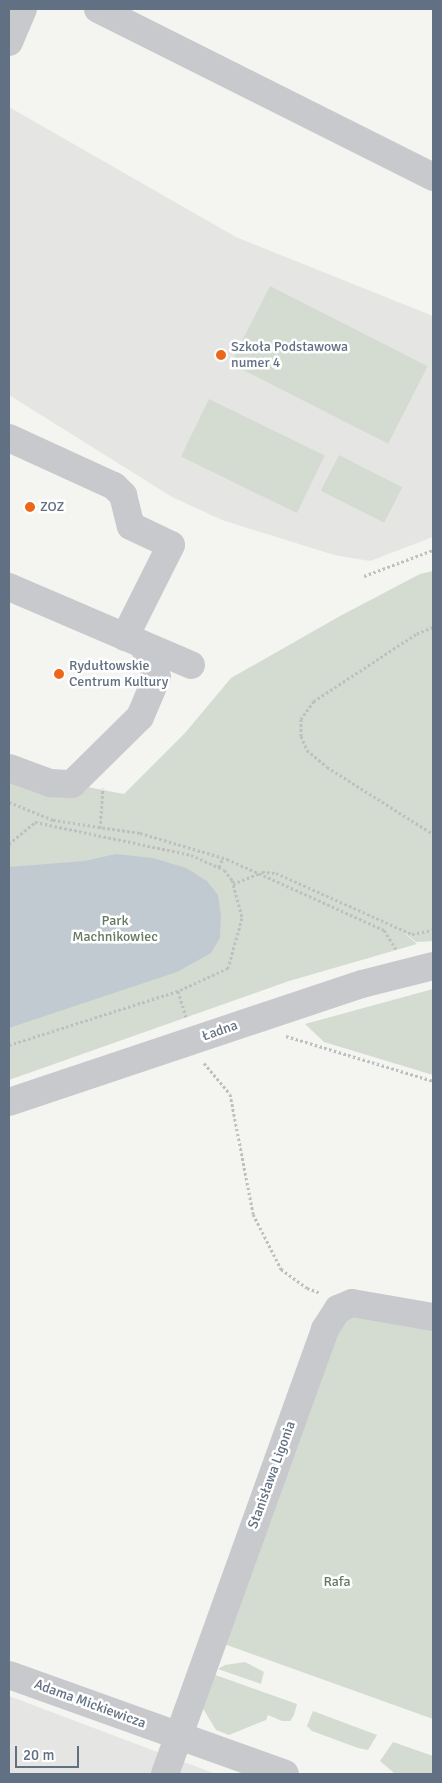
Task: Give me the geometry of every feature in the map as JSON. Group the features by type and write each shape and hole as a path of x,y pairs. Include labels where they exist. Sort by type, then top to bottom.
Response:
{"street":[{"path":"9,42 23,9"},
{"path":"98,9 433,177"},
{"path":"9,438 114,486 123,495 131,526 171,544 134,642"},
{"path":"9,587 191,666"},
{"path":"9,768 50,783 72,784 140,716 157,677 134,642"},
{"name":"Ładna","path":"9,1102 394,974 433,966"},
{"path":"352,1303 433,1317"},
{"name":"Stanisława Ligonia","path":"165,1774 325,1329 338,1309 352,1303"},
{"name":"Adama Mickiewicza","path":"9,1675 285,1774"}],"path":[{"path":"364,576 433,550"},
{"path":"433,627 416,634 314,701 301,719 301,736 307,750 327,767 433,834"},
{"path":"100,828 104,782"},
{"path":"9,802 53,820 173,841 223,858 384,930 394,942 398,955"},
{"path":"9,844 35,822 82,834 172,849 219,868 232,884 242,918 228,968 178,990 9,1046"},
{"path":"219,868 223,858"},
{"path":"232,884 257,874 276,873 412,934 433,930"},
{"path":"270,1014 273,1025 286,1036 433,1081"},
{"path":"196,1040 195,1052 230,1094 253,1214 281,1270 307,1288 352,1303"}],"shaded area":[{"name":"Szkoła Podstawowa numer 4","path":"9,107 236,237 433,316 433,537 370,561 334,555 222,520 172,497 9,395"},
{"path":"116,854 153,858 186,868 207,881 218,895 221,916 220,938 211,953 177,972 9,1028 9,867 84,861"},
{"path":"9,1696 216,1774 9,1774"}],"green space":[{"path":"270,286 428,366 388,444 231,364"},
{"path":"209,399 325,456 297,513 181,457"},
{"path":"339,455 402,487 384,523 321,491"},
{"name":"Park Machnikowiec","path":"433,571 433,941 416,942 396,926 417,944 289,981 9,1080 9,757 72,784 124,794 185,733 231,678 340,616 420,574"},
{"path":"433,989 433,1075 324,1042 305,1024"},
{"name":"Rafa","path":"338,1309 433,1317 433,1719 213,1640"},
{"path":"245,1662 264,1672 261,1684 218,1669 225,1665"},
{"path":"210,1673 297,1704 294,1715 290,1721 282,1721 268,1715 266,1720 229,1735 216,1730 202,1707"},
{"path":"313,1711 377,1735 368,1750 312,1731 307,1726"},
{"path":"393,1742 433,1756 433,1774 395,1774 380,1761"}],"place":[{"name":"Szkoła Podstawowa numer 4","path":"221,355"},
{"name":"ZOZ","path":"30,507"},
{"name":"Rydułtowskie Centrum Kultury","path":"59,674"}]}
